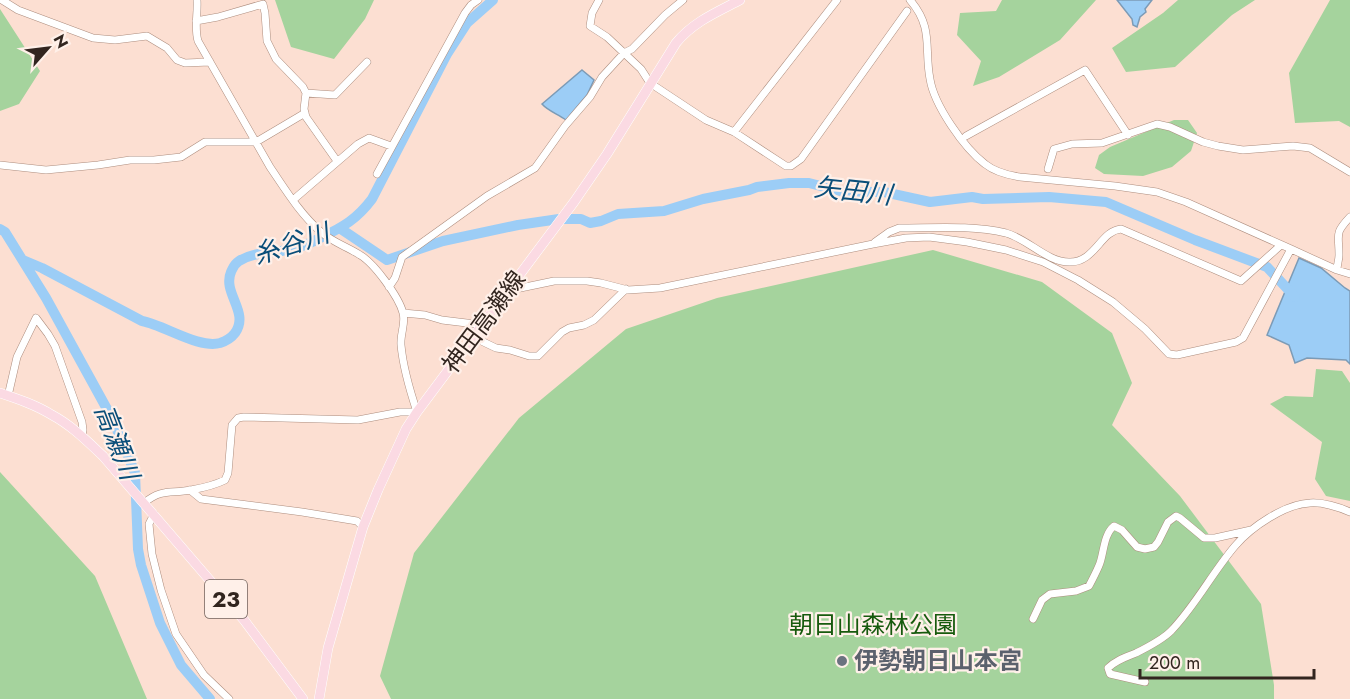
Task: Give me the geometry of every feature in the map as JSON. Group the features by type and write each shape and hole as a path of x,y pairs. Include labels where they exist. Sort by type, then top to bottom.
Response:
{"main road":[{"name":"神田高瀬線","path":"319,699 328,648 363,527 406,429 594,173 682,35 701,20 740,0"},
{"name":"23","path":"4,394 54,416 82,436 103,456 244,620 303,699"}],"street":[{"path":"2,0 18,10 93,38 115,40 147,36 167,48 177,60 185,63 210,62"},
{"path":"144,503 157,494 190,490 222,482 227,477 232,425 238,418 357,420 400,412 417,412 401,345 403,313 369,260 321,232 302,213 270,167 198,41 195,33 196,0"},
{"path":"377,174 465,14 478,0"},
{"path":"598,0 591,13 590,26 641,69 650,83 706,120 734,132 786,166 801,159 907,11"},
{"path":"388,287 395,278 402,257 487,196 535,168 565,126 590,97 602,77 624,53 632,49 683,0"},
{"path":"734,132 837,0"},
{"path":"910,0 920,14 926,31 930,80 939,107 967,146 986,165 1007,175 1157,192 1186,202 1279,247 1291,249 1350,274"},
{"path":"196,21 262,4 266,13 267,41 276,59 303,87 306,93 306,117 337,162"},
{"path":"306,93 335,96 367,62"},
{"path":"966,136 1085,70 1128,135"},
{"path":"0,165 46,170 130,160 181,157 206,142 256,142 305,113"},
{"path":"1048,169 1054,149 1072,144 1102,143 1157,124 1170,127 1203,142 1243,150 1293,146 1310,148 1350,172"},
{"path":"293,200 358,144 369,138 391,146"},
{"path":"1337,270 1339,254 1337,240 1341,227 1350,217"},
{"path":"873,244 889,232 899,228 973,228 1007,233 1022,239 1056,260 1068,262 1080,261 1114,230 1121,229 1241,281 1279,247"},
{"path":"506,291 554,281 601,282 626,289 660,288 873,244 906,238 929,237 977,244 1018,253 1043,262 1113,302 1145,329 1169,354 1177,355 1236,342 1243,338 1291,249"},
{"path":"473,337 496,348 538,356 562,332 569,328 584,326 594,320 626,289"},
{"path":"403,313 475,324 480,327"},
{"path":"4,394 17,357 36,318 55,346 82,422 82,436"},
{"path":"190,490 201,499 357,521 363,527"},
{"path":"1145,682 1110,675 1108,668 1172,630 1194,604 1236,545 1254,529 1284,510 1311,502 1335,506 1350,512"},
{"path":"154,514 149,524 152,554 176,634 204,675 229,699"},
{"path":"1033,619 1042,600 1050,594 1076,591 1089,586 1100,563 1110,529 1114,526 1122,530 1137,547 1145,549 1154,547 1168,522 1176,516 1204,538 1215,538 1254,529"}],"green space":[{"path":"275,0 374,0 365,19 334,59 291,47"},
{"path":"1002,0 1096,0 1060,40 999,77 973,86 981,61 957,35 960,13 996,11"},
{"path":"1178,0 1255,0 1232,15 1175,67 1126,72 1112,48"},
{"path":"1330,0 1350,0 1350,127 1339,121 1295,123 1289,73"},
{"path":"0,9 40,71 19,104 0,111"},
{"path":"1174,120 1188,120 1197,133 1191,151 1172,167 1143,176 1104,174 1095,168 1099,155 1110,147"},
{"name":"朝日山森林公園","path":"933,250 1042,282 1112,333 1132,383 1112,425 1180,496 1261,604 1274,685 1274,699 391,699 380,676 414,553 519,418 626,329 717,298"},
{"path":"1316,369 1342,371 1350,383 1350,501 1326,496 1315,479 1322,442 1270,404 1285,396 1313,397"},
{"path":"0,472 95,576 147,699 0,699"}],"water":[{"path":"1117,0 1152,0 1145,9 1146,12 1140,17 1137,27 1133,25 1132,19"},
{"path":"582,70 594,80 587,95 566,120 542,104"},
{"path":"1299,258 1321,268 1350,291 1350,364 1346,360 1307,358 1295,363 1289,345 1267,335"}],"waterway":[{"name":"糸谷川","path":"23,260 142,321 202,343 212,344 227,340 235,333 239,325 238,310 229,280 235,265 250,256 301,247 343,226 361,212 372,199 447,54 467,23 493,0"},
{"name":"矢田川","path":"341,229 387,260 443,241 518,225 559,219 581,219 590,223 618,214 664,211 703,199 757,187 789,183 809,183 844,192 884,192 930,202 972,197 983,199 1049,197 1106,202 1195,240 1267,267 1295,297"},
{"name":"高瀬川","path":"0,229 5,232 46,298 113,420 135,473 138,549 160,623 181,665 210,699"}],"place":[{"name":"伊勢朝日山本宮","path":"842,661"}]}
